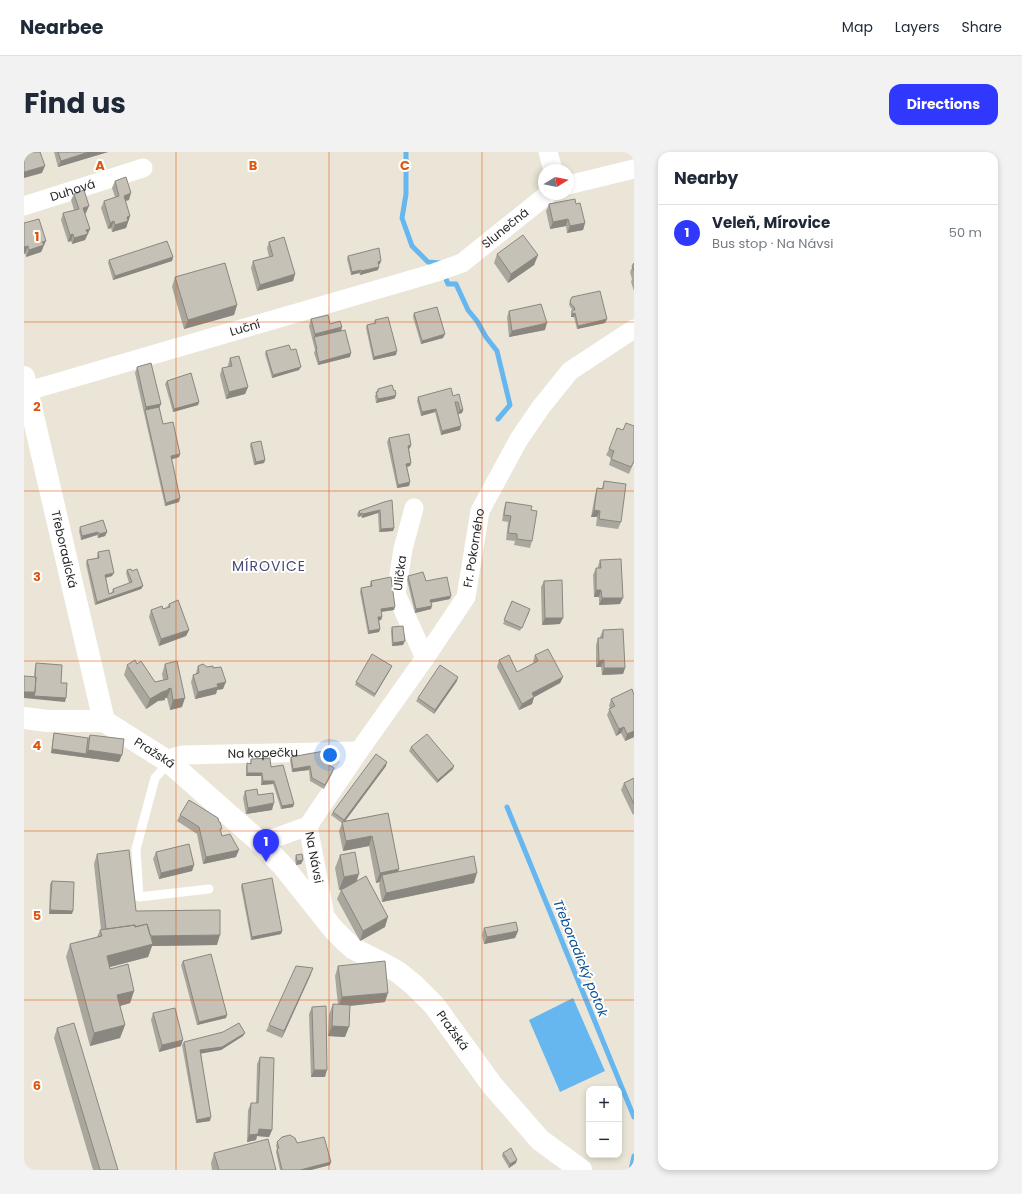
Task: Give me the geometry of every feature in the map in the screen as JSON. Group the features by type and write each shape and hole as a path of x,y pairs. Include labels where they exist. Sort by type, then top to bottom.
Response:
{"street":[{"path":"548,152 551,164"},
{"name":"Duhová","path":"24,206 143,168"},
{"path":"574,184 634,169"},
{"name":"Slunečná","path":"462,262 540,200"},
{"name":"Luční","path":"26,384 434,273 462,262"},
{"name":"Fr. Pokorného","path":"308,826 466,597 480,511 519,439 541,407 570,371 634,329"},
{"name":"Třeboradická","path":"26,384 104,721"},
{"name":"Ulička","path":"414,508 403,549 396,594 425,658"},
{"path":"24,718 47,721 104,721"},
{"name":"Pražská","path":"104,721 169,762 261,843"},
{"name":"Na kopečku","path":"169,762 175,757 183,755 359,751"},
{"name":"Na Návsi","path":"326,921 308,826 261,843 283,866 326,921 354,949 398,972 408,980"},
{"name":"Pražská","path":"408,980 434,1005 492,1086 540,1140 581,1170"}],"lane":[{"path":"169,762 155,778 136,849 139,897 209,889"}],"water":[{"path":"573,998 605,1071 560,1092 529,1020"}],"building":[{"path":"24,152 40,152 45,166 24,172"},
{"path":"58,152 89,152 61,161"},
{"path":"126,177 131,193 124,196 130,216 127,217 128,221 115,225 114,221 110,223 104,201 119,196 115,181"},
{"path":"84,190 89,206 83,208 90,229 86,230 88,234 74,238 73,234 70,235 63,213 79,209 74,194"},
{"path":"574,199 576,204 580,203 585,223 570,226 568,219 553,222 549,204"},
{"path":"39,219 46,241 42,242 44,245 29,250 28,246 24,247 24,223"},
{"path":"523,235 538,255 511,274 497,254"},
{"path":"284,237 295,274 260,285 253,261 273,256 269,242"},
{"path":"167,241 173,257 115,276 109,260"},
{"path":"379,248 381,261 378,262 379,267 352,272 348,256"},
{"path":"225,263 237,305 188,320 175,277"},
{"path":"600,291 607,319 578,326 575,313 572,314 572,310 575,310 570,301 572,297"},
{"path":"541,304 547,323 512,331 509,311"},
{"path":"437,307 445,334 422,341 414,313"},
{"path":"328,315 330,324 340,321 342,327 315,334 311,319"},
{"path":"388,317 397,351 374,357 367,325 376,323 375,320"},
{"path":"345,330 351,353 319,362 314,337"},
{"path":"289,345 291,350 296,349 301,367 273,375 266,351"},
{"path":"239,356 248,387 229,392 222,368 232,366 230,358"},
{"path":"151,363 161,404 146,407 137,367"},
{"path":"191,373 199,402 174,409 167,381"},
{"path":"392,385 396,394 394,396 378,399 376,392 378,392 378,389"},
{"path":"451,388 453,396 459,394 463,410 460,410 458,402 455,402 461,426 442,431 436,409 422,412 418,397"},
{"path":"159,407 163,424 173,422 180,454 171,456 180,498 166,503 145,410"},
{"path":"626,423 634,426 634,461 631,467 611,459 614,451 609,449 617,428 623,430"},
{"path":"409,434 411,445 408,446 411,463 406,464 410,482 398,485 389,438"},
{"path":"261,441 265,460 256,462 251,443"},
{"path":"604,481 626,484 621,522 599,519 600,511 594,510 597,488 603,489"},
{"path":"392,500 394,528 381,529 380,510 360,514 359,511"},
{"path":"506,502 532,506 531,510 537,511 532,541 517,539 517,534 508,533 511,516 504,515"},
{"path":"103,520 107,532 99,534 98,532 82,536 80,527"},
{"path":"109,550 114,573 105,575 109,594 114,592 113,589 132,582 127,570 131,569 132,571 137,569 143,586 97,602 87,560 99,558 98,552"},
{"path":"621,559 623,598 602,598 601,590 596,590 596,568 601,568 600,560"},
{"path":"423,572 426,581 447,577 451,596 430,600 432,606 416,609 408,576"},
{"path":"391,577 395,607 381,609 382,617 378,617 380,629 369,631 361,588 372,586 371,581"},
{"path":"562,580 563,618 545,618 544,581"},
{"path":"178,600 189,630 161,639 151,610 162,606 163,609 170,607 169,604"},
{"path":"512,601 530,609 522,628 504,620"},
{"path":"403,626 405,641 393,643 392,627"},
{"path":"623,629 625,668 604,668 604,660 599,661 598,638 603,638 603,630"},
{"path":"548,649 563,677 532,693 534,697 522,704 499,660 509,655 517,672 538,661 535,655"},
{"path":"372,654 392,666 375,694 356,682"},
{"path":"135,660 137,664 141,661 155,682 168,679 165,664 177,661 185,698 173,700 171,688 150,699 127,665"},
{"path":"36,663 62,665 61,683 67,683 66,698 34,696"},
{"path":"203,664 207,667 213,666 213,668 221,667 226,682 217,684 218,687 198,692 193,675 199,673 198,666"},
{"path":"440,665 458,677 435,710 418,698"},
{"path":"24,676 36,677 35,692 24,692"},
{"path":"632,689 634,695 634,731 627,734 624,727 619,729 609,709 615,706 611,699"},
{"path":"54,733 88,738 86,754 52,749"},
{"path":"427,734 454,766 438,780 411,747"},
{"path":"90,735 124,739 122,755 88,750"},
{"path":"324,751 326,763 334,768 325,785 312,778 310,766 293,769 291,757"},
{"path":"376,754 387,762 344,820 333,812"},
{"path":"270,758 271,767 283,765 294,804 282,806 274,781 263,781 262,773 247,773 247,763 251,764 251,759"},
{"path":"634,778 634,804 624,783"},
{"path":"257,789 258,795 273,793 274,803 248,808 245,791"},
{"path":"189,800 218,818 222,829 220,829 222,836 230,834 239,850 206,857 199,827 180,815"},
{"path":"388,813 399,869 380,873 372,836 346,841 342,822"},
{"path":"189,844 194,865 161,873 156,852"},
{"path":"129,850 136,911 220,910 220,935 152,936 150,935 147,924 135,927 135,925 106,929 97,854"},
{"path":"355,852 359,874 344,877 340,855"},
{"path":"302,854 303,860 297,861 296,855"},
{"path":"474,856 477,873 386,893 382,875"},
{"path":"366,876 388,917 363,931 341,890"},
{"path":"272,878 282,931 252,937 242,884"},
{"path":"52,881 74,882 73,911 50,910"},
{"path":"516,922 518,931 487,937 484,928"},
{"path":"147,924 153,944 107,956 110,969 128,964 134,991 117,995 125,1025 94,1033 70,944 102,936 100,930 135,925 135,927"},
{"path":"211,954 227,1015 199,1022 183,961"},
{"path":"385,961 388,993 342,997 338,966"},
{"path":"296,966 313,968 284,1031 269,1025"},
{"path":"333,1004 350,1005 349,1027 332,1026"},
{"path":"326,1006 327,1070 314,1070 312,1007"},
{"path":"175,1008 183,1040 162,1045 153,1013"},
{"path":"74,1023 118,1170 100,1170 57,1028"},
{"path":"239,1023 245,1033 222,1047 200,1050 211,1117 197,1120 184,1042 223,1032"},
{"path":"260,1057 274,1058 272,1130 259,1129 258,1134 249,1135 251,1103 258,1103"},
{"path":"290,1135 295,1138 297,1143 324,1137 331,1162 300,1170 282,1170 277,1149 279,1148 277,1142 282,1137"},
{"path":"268,1139 276,1170 219,1170 214,1153"},
{"path":"511,1148 517,1160 510,1164 503,1153"}],"waterway":[{"name":"Třeboradický potok","path":"406,152 406,194 402,218 412,246 428,262 441,264"},
{"name":"Třeboradický potok","path":"444,274 448,284 456,284 468,310 497,351 510,405 498,419"},
{"name":"Třeboradický potok","path":"507,807 634,1117"},
{"name":"Třeboradický potok","path":"631,1170 634,1156"}],"place":[{"name":"Veleň, Mírovice","path":"266,862"}],"district":[{"name":"MÍROVICE","path":"269,566"}]}
